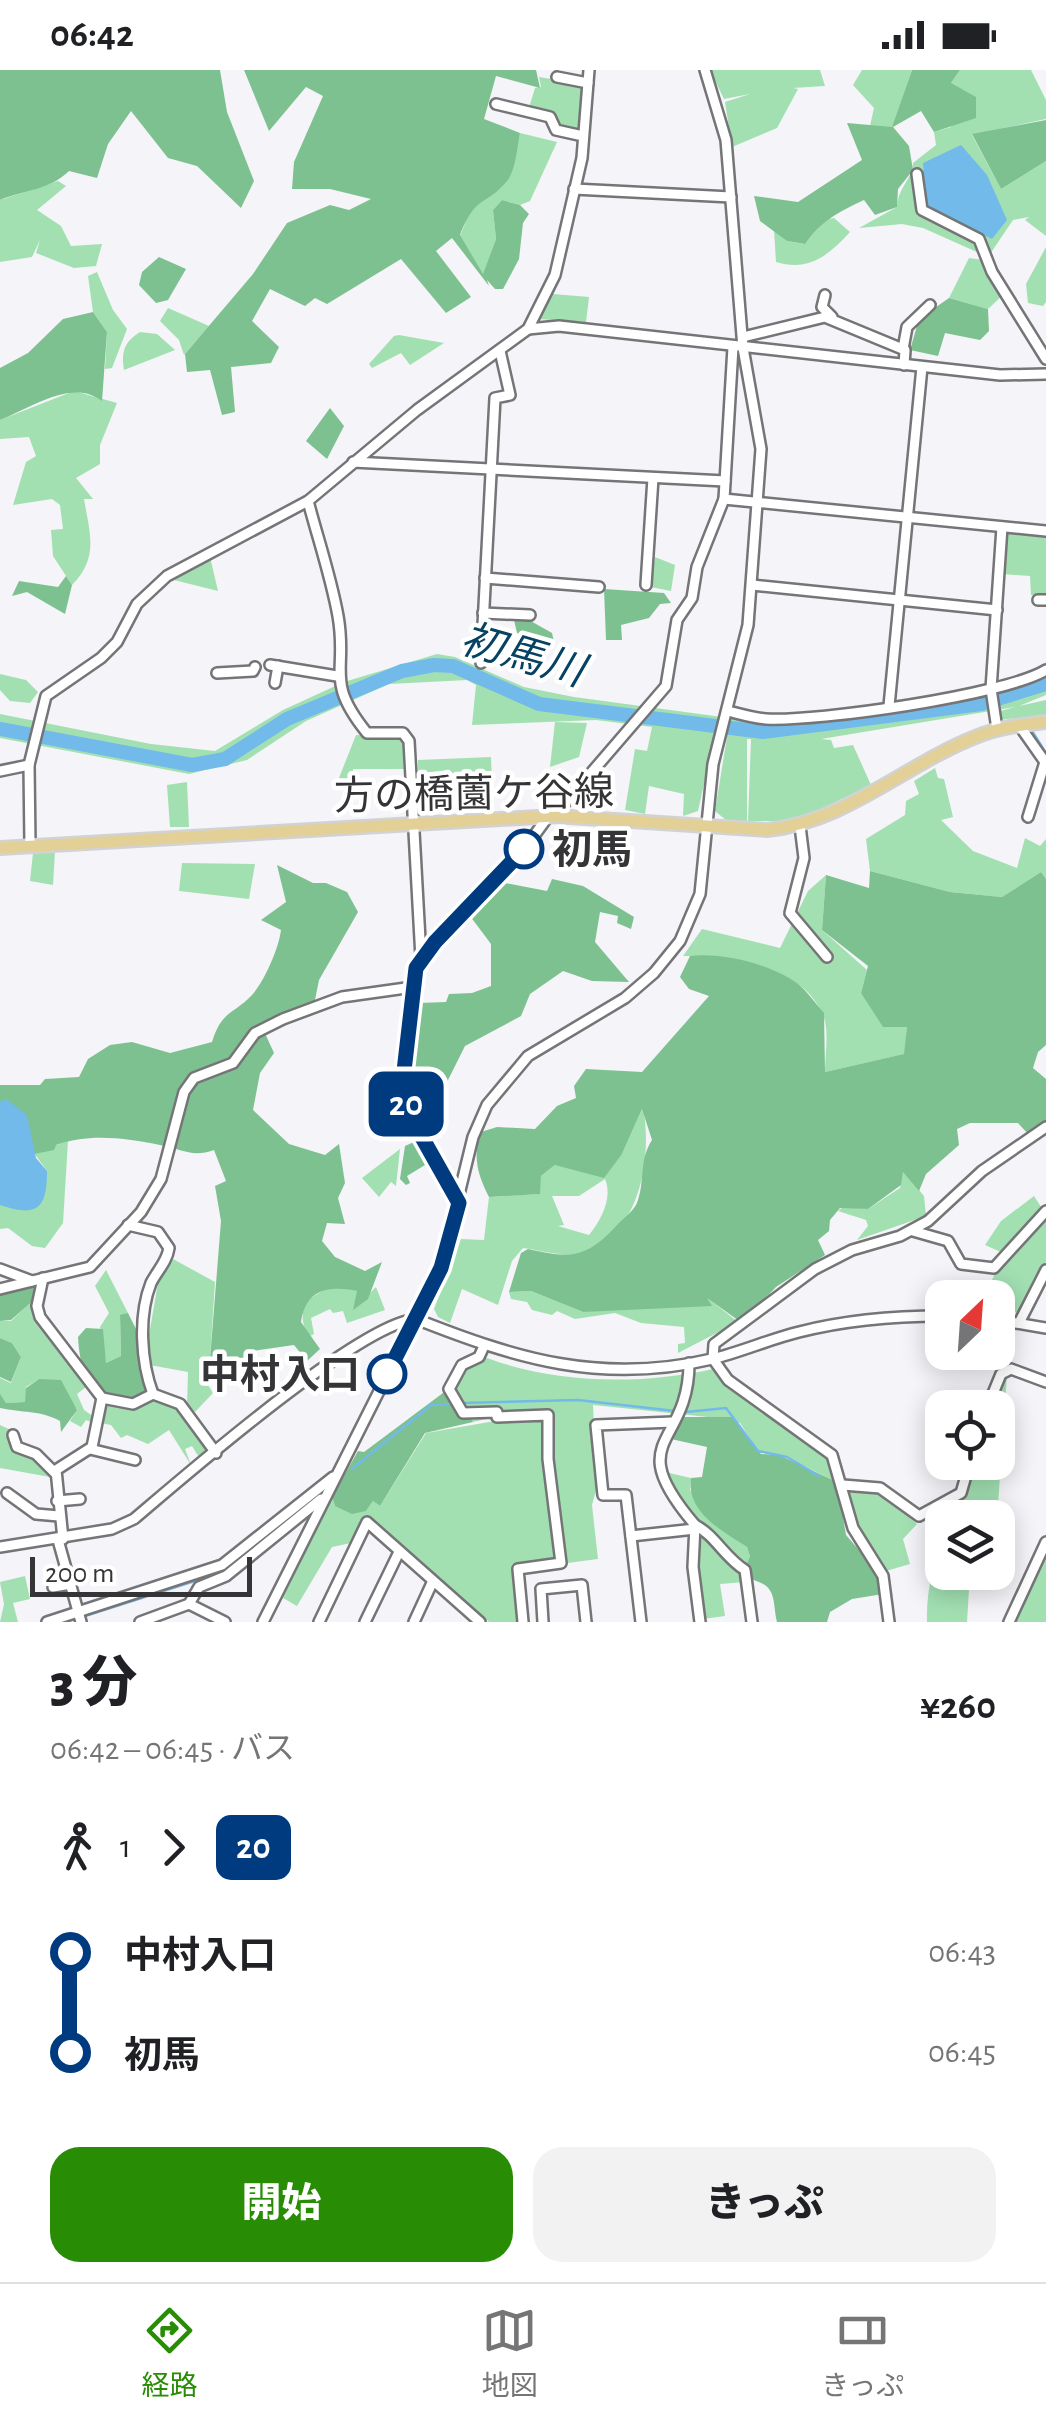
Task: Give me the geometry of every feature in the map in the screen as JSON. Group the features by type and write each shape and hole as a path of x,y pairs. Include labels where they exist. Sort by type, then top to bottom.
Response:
{"main road":[{"name":"方の橋薗ケ谷線","path":"0,848 550,817 708,828 766,830 800,826 997,729 1046,722"}],"street":[{"path":"30,846 29,765 46,696 117,642 150,590 308,501 416,410 528,329 556,276 583,136 588,70"},
{"path":"263,1622 446,1254 473,1136 504,1079 552,1037 641,985 680,941 700,894 713,764 743,654 761,450 740,344 723,118 705,70"},
{"path":"557,77 588,83"},
{"path":"496,104 550,117 556,130 583,136"},
{"path":"917,174 922,210 978,239 992,272 1046,359"},
{"path":"574,188 731,197"},
{"path":"825,294 822,307 834,319"},
{"path":"904,365 907,328 930,305"},
{"path":"740,344 825,317 903,349"},
{"path":"528,329 559,326 1000,375 1046,374"},
{"path":"1035,342 1046,334"},
{"path":"420,958 514,864 550,817 666,686 677,620 692,598 697,567 724,499 740,344"},
{"path":"482,664 495,398 510,395 500,351"},
{"path":"889,706 922,367"},
{"path":"353,462 725,481"},
{"path":"646,585 653,478"},
{"path":"724,499 1046,532"},
{"path":"308,501 338,618 338,681 344,706 367,732 403,733 408,741 420,958 401,1074 404,1101 459,1203"},
{"path":"997,729 991,690 1002,528"},
{"path":"484,578 599,587"},
{"path":"752,584 997,610"},
{"path":"483,612 530,615"},
{"path":"275,682 274,665 338,681"},
{"path":"217,673 254,671 255,667"},
{"path":"727,713 778,719 889,706 1014,686 1046,670"},
{"path":"1019,725 1045,762 1028,818"},
{"path":"0,770 29,765"},
{"path":"800,826 804,858 790,913 827,958"},
{"path":"0,1289 90,1267 154,1196 184,1092 194,1078 233,1062 255,1033 342,997 413,987"},
{"path":"889,1622 883,1576 853,1528 832,1455 728,1380 712,1358 714,1344 816,1269 852,1250 913,1231 949,1206 982,1170 1046,1127"},
{"path":"913,1231 948,1241 961,1264 994,1268 1046,1212"},
{"path":"128,1225 158,1232 169,1248 151,1284 145,1314 145,1374 153,1394 180,1404 216,1453"},
{"path":"0,1269 32,1281"},
{"path":"1019,1323 1046,1270"},
{"path":"43,1278 37,1306 40,1317 102,1398 134,1404 153,1394"},
{"path":"0,1547 112,1529 134,1519 336,1358 373,1334 416,1319 484,1346 553,1365 688,1363 830,1326 925,1318"},
{"path":"1015,1322 1046,1328"},
{"path":"484,1346 479,1357 462,1365 449,1390 455,1405 463,1413 497,1412 497,1417 548,1415 548,1460 561,1563 518,1569 523,1622"},
{"path":"688,1363 689,1383 656,1461 668,1492 695,1527 692,1567 700,1622"},
{"path":"994,1390 1001,1374 1011,1369 1046,1382"},
{"path":"90,1449 102,1398"},
{"path":"641,1622 626,1495 603,1495 596,1425 673,1422"},
{"path":"13,1434 17,1447 36,1454 55,1473 61,1539 80,1617"},
{"path":"55,1473 63,1462 90,1449 135,1460"},
{"path":"47,1622 80,1617 222,1565 335,1475"},
{"path":"843,1485 880,1488 919,1516 961,1493 965,1480"},
{"path":"7,1493 36,1514 60,1516"},
{"path":"140,1622 189,1604 199,1587 226,1576 323,1497"},
{"path":"58,1502 80,1500"},
{"path":"322,1621 367,1522 469,1618 480,1622"},
{"path":"631,1536 695,1527 710,1533 725,1557 744,1570 752,1622"},
{"path":"1009,1622 1046,1542"},
{"path":"365,1622 398,1552"},
{"path":"414,1622 432,1583"},
{"path":"53,1587 70,1584"},
{"path":"543,1622 541,1589 582,1586 586,1622"},
{"path":"189,1604 225,1622"}],"green space":[{"path":"0,70 220,70 227,112 254,181 241,208 197,166 168,158 131,111 108,144 97,178 69,171 45,186 0,200"},
{"path":"244,70 536,70 540,88 496,76 484,119 520,133 514,165 507,181 471,213 460,235 483,274 496,239 493,210 502,200 520,205 529,214 523,223 519,259 503,289 495,289 487,280 489,286 452,238 436,251 471,297 446,313 401,259 327,304 315,298 305,306 270,289 252,321 279,347 271,363 231,367 235,412 222,415 210,370 187,372 185,354 253,274 287,223 330,205 349,210 371,199 330,189 292,189 294,162 323,96 306,87 269,131"},
{"path":"710,70 820,70 825,86 793,88 798,89 777,128 732,147 725,102 750,94 724,99"},
{"path":"862,70 912,70 892,128 870,126 874,108 853,85"},
{"path":"912,70 960,70 951,83 976,97 976,118 934,132 921,111 893,127 909,146 913,170 898,189 897,207 875,215 864,200 825,222 805,244 787,241 760,221 754,196 798,202 862,160 847,123 892,127"},
{"path":"960,70 1031,70 1046,100 1046,119 972,135 1001,189 1046,161 1046,236 1025,220 1029,217 1013,220 988,257 923,228 902,224 859,228 897,207 913,163 936,145 934,132 951,127 951,83"},
{"path":"539,77 588,85 583,136 556,130 552,115 528,111 535,88 541,87"},
{"path":"1046,120 1046,161 1001,189 972,134"},
{"path":"520,133 557,142 530,201 520,205 502,200 493,210 496,239 483,275 460,236 472,206 508,179"},
{"path":"58,181 66,186 37,210 61,226 71,246 102,244 96,266 74,268 36,253 40,240 32,257 0,262 0,200"},
{"path":"834,218 850,232 834,248 808,263 776,262 774,230 787,241 804,244 824,220"},
{"path":"1046,247 1043,306 1028,303 1026,284"},
{"path":"159,257 186,269 168,300 156,303 139,285 142,272"},
{"path":"969,258 983,260 1006,292 988,309 949,298"},
{"path":"97,272 113,310 127,329 112,368 105,369 107,332 93,312 88,276"},
{"path":"553,294 589,297 586,322 538,319"},
{"path":"949,298 988,309 989,331 980,340 945,333 938,356 910,350 919,319"},
{"path":"168,308 209,326 184,355 179,340 160,321"},
{"path":"93,312 107,332 102,401 78,392 65,393 0,420 0,368 28,353 63,319"},
{"path":"140,332 157,334 175,350 124,370 125,348"},
{"path":"394,336 444,343 410,365 401,353 372,368 369,364"},
{"path":"74,391 117,403 100,445 100,464 76,478 93,499 84,499 89,555 72,585 53,556 51,530 63,529 60,505 52,499 13,505 26,462 36,456 29,437 0,439 0,420"},
{"path":"330,408 344,426 327,459 306,441"},
{"path":"1006,533 1046,537 1046,596 1031,595 1030,576 1002,574"},
{"path":"210,557 218,591 174,580"},
{"path":"655,557 675,565 671,591 651,587"},
{"path":"66,576 72,585 65,614 27,592 12,596 19,581 58,587"},
{"path":"604,589 664,593 671,603 660,604 649,618 621,625 622,640 606,640"},
{"path":"520,615 552,633 554,642 548,649 517,633 514,620"},
{"path":"437,654 455,657 524,687 759,722 1019,689 1046,676 1046,695 1019,706 1046,700 1046,715 998,720 997,712 1015,707 821,739 831,740 834,748 853,745 871,785 796,821 748,821 751,739 747,739 747,821 727,821 715,811 727,737 715,735 698,811 683,816 684,794 649,786 645,814 625,810 635,749 647,751 652,727 596,720 472,725 476,685 467,680 389,684 306,721 247,760 189,774 0,738 0,714 151,744 215,751 283,710 344,682"},
{"path":"0,674 26,680 38,692 30,703 10,701 0,690"},
{"path":"555,722 587,723 579,757 550,767"},
{"path":"356,735 398,737 403,742 404,769 353,769 352,782 337,783"},
{"path":"491,757 493,810 419,813 418,760"},
{"path":"935,768 938,778 944,779 953,817 941,820 973,851 1017,868 1025,838 1040,846 1046,839 1046,879 1041,872 1002,897 950,892 870,871 866,839 905,815 906,801 919,794 914,781"},
{"path":"187,782 189,827 170,827 167,785"},
{"path":"55,851 53,885 30,881 33,853"},
{"path":"182,863 255,864 249,899 179,891"},
{"path":"277,865 313,883 326,883 347,892 358,912 319,980 314,1005 263,1029 274,1053 260,1073 253,1110 289,1144 325,1155 339,1144 345,1183 338,1198 345,1224 327,1223 322,1241 335,1257 365,1271 382,1262 368,1299 353,1310 357,1291 328,1289 308,1302 301,1322 320,1349 307,1361 294,1345 252,1351 240,1365 240,1384 221,1375 210,1359 221,1221 215,1186 226,1181 214,1150 193,1153 134,1140 94,1138 68,1141 56,1145 54,1150 0,1161 0,1085 40,1085 45,1079 79,1077 88,1059 110,1045 132,1042 170,1053 212,1042 224,1018 257,989 274,955 281,930 261,920 286,902"},
{"path":"870,871 950,892 1002,897 1041,872 1046,879 1046,1045 1038,1052 1033,1068 1046,1079 1046,1123 1029,1135 1018,1123 970,1123 957,1129 959,1145 926,1174 919,1191 903,1172 901,1185 868,1209 840,1208 830,1220 829,1231 818,1240 825,1255 776,1287 742,1323 707,1298 712,1306 583,1312 531,1291 509,1292 521,1253 528,1249 578,1253 597,1244 630,1213 638,1200 645,1155 652,1140 642,1109 622,1154 604,1178 555,1165 541,1176 540,1194 489,1197 478,1166 481,1132 497,1127 535,1129 557,1106 576,1098 574,1086 586,1069 642,1072 709,996 689,989 680,977 690,956 745,961 797,983 824,1013 825,1072 904,1054 907,1027 883,1027 861,993 868,966 822,930 826,875 869,888"},
{"path":"826,875 822,930 867,970 861,993 907,1027 905,1054 825,1072 824,1018 800,986 764,967 722,958 683,956 702,929 780,948 808,891"},
{"path":"552,879 583,886 634,917 631,929 617,923 618,916 600,912 595,942 629,982 592,981 563,971 530,994 521,1016 465,1046 441,1094 413,1098 408,1068 419,1003 446,1002 449,994 472,993 491,986 491,944 470,916 505,883 547,891"},
{"path":"394,1072 401,1074 404,1106 382,1115 366,1098"},
{"path":"643,1107 646,1146 640,1187 622,1224 609,1239 576,1254 523,1248 512,1261 498,1305 462,1289 450,1323 438,1317 434,1309 461,1239 484,1240 489,1197 539,1194 541,1176 555,1165 622,1154","holes":["605,1179 604,1208 589,1235 558,1226 564,1225 552,1196 579,1196"]},
{"path":"68,1141 63,1223 45,1248 32,1246 8,1228 0,1229 0,1203 47,1171 34,1153"},
{"path":"422,1144 442,1178 425,1165 407,1176 410,1183 406,1185 400,1179 405,1146"},
{"path":"400,1149 396,1186 391,1182 379,1197 362,1178"},
{"path":"903,1171 924,1196 926,1216 857,1240 868,1226 866,1220 838,1211 843,1207 868,1209 900,1188"},
{"path":"1034,1196 1043,1210 1003,1253 985,1245 1001,1221"},
{"path":"1046,1215 1046,1262 1020,1313 1015,1312 1015,1280 992,1280"},
{"path":"173,1259 215,1282 210,1359 221,1375 208,1385 213,1393 195,1412 187,1405 188,1372 144,1364 158,1283"},
{"path":"106,1270 128,1313 120,1316 121,1356 106,1363 100,1327 109,1313 95,1286"},
{"path":"39,1283 37,1297 11,1320 0,1321 0,1294"},
{"path":"335,1286 358,1291 354,1309 376,1287 385,1310 347,1323 343,1311 333,1313 330,1309 311,1318 314,1334 308,1337 303,1318 306,1304"},
{"path":"531,1291 583,1312 701,1293 738,1322 678,1353 678,1344 685,1343 684,1327 641,1323 615,1313 575,1319 557,1311 552,1315 532,1310 527,1302 511,1299 509,1292"},
{"path":"37,1296 35,1312 86,1387 77,1394 84,1410 97,1419 96,1424 86,1420 81,1427 70,1421 77,1409 39,1379 26,1387 26,1402 6,1403 0,1395 0,1378 11,1383 21,1357 12,1343 0,1338 0,1321 11,1321"},
{"path":"128,1313 136,1329 146,1393 132,1409 107,1397 91,1382 82,1363 78,1337 86,1328 103,1329 106,1363 121,1356 120,1315"},
{"path":"0,1338 12,1343 21,1357 11,1382 0,1377"},
{"path":"487,1358 541,1373 599,1379 657,1378 713,1369 829,1458 837,1482 783,1456 758,1451 740,1423 593,1405 597,1487 592,1505 598,1559 514,1570 518,1622 489,1622 368,1519 351,1543 332,1547 297,1606 283,1598 332,1497 335,1506 366,1511 373,1501 380,1506 426,1433 495,1421 494,1417 473,1422 455,1384 457,1373"},
{"path":"1007,1375 1006,1390 996,1390"},
{"path":"39,1379 61,1380 77,1410 61,1432 60,1421 53,1417 0,1408 0,1394 6,1403 25,1402 26,1388"},
{"path":"455,1384 473,1422 425,1433 380,1506 373,1501 366,1511 352,1514 335,1506 332,1497 358,1451 364,1452"},
{"path":"103,1395 131,1409 152,1399 179,1410 209,1454 200,1459 192,1446 185,1449 191,1465 169,1430 148,1444 127,1435 121,1438 111,1425 100,1423"},
{"path":"684,1417 732,1417 761,1454 779,1455 837,1482 846,1535 872,1565 883,1594 852,1599 830,1612 827,1622 777,1622 769,1589 749,1579 745,1570 750,1556 747,1547 708,1519 694,1501 691,1478 702,1477 707,1447 671,1439"},
{"path":"0,1425 11,1430 12,1440 54,1471 50,1477 0,1468"},
{"path":"665,1472 691,1478 690,1490 723,1531 747,1547 750,1555 745,1582 720,1584 725,1616 703,1619 695,1529 671,1496"},
{"path":"964,1480 1000,1480 998,1500 956,1499"},
{"path":"849,1491 878,1491 917,1524 903,1539 910,1564 886,1571 858,1528"},
{"path":"1046,1551 1046,1622 1012,1622"},
{"path":"25,1576 30,1599 13,1603 18,1622 0,1622 4,1604 0,1582"},
{"path":"929,1590 969,1590 967,1622 927,1622"}],"water":[{"path":"961,145 987,175 1007,220 992,239 927,206 923,163"},
{"path":"6,1099 27,1115 36,1158 47,1171 45,1194 32,1210 0,1205 0,1102"}],"waterway":[{"name":"初馬川","path":"0,729 192,765 225,759 287,719 402,671 434,665 453,666 539,704 763,732 981,704 1046,684"},
{"path":"1032,731 1046,753"},
{"path":"462,1403 578,1400 675,1411"},
{"path":"352,1469 431,1405 449,1404"},
{"path":"686,1412 726,1408 758,1451 787,1457 819,1476"},
{"path":"85,1616 223,1572 307,1504"},
{"path":"66,1622 77,1618"}],"bus line":[{"name":"20","path":"387,1374 441,1268 459,1203 404,1101 402,1062 416,968 420,958 497,883 524,849"}],"place":[{"name":"初馬","path":"524,849"},
{"name":"中村入口","path":"387,1374"}]}
